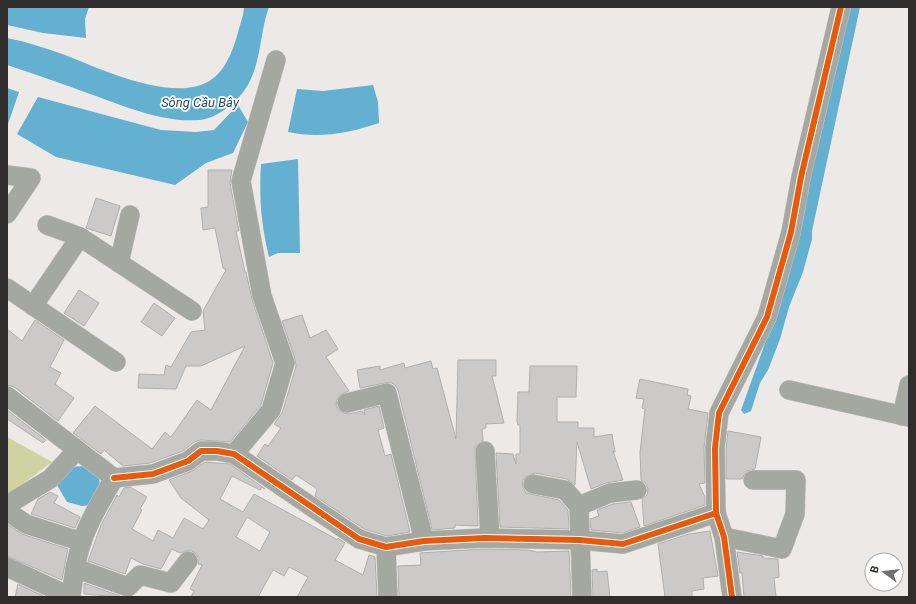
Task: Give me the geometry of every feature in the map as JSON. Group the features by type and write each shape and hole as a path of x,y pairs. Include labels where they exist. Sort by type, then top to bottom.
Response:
{"street":[{"path":"732,597 724,537 716,513 715,448 719,413 767,316 792,232 801,178 841,7"},
{"path":"234,454 271,410 285,363 262,296 241,181 276,60"},
{"path":"7,175 31,178 7,214"},
{"path":"119,263 130,215"},
{"path":"47,225 80,238 192,311"},
{"path":"33,306 80,238"},
{"path":"7,288 116,362"},
{"path":"789,390 906,416 909,384"},
{"path":"347,403 387,394 424,541"},
{"path":"7,396 114,478 153,474 188,461 200,451 217,451 234,454 359,540 386,547 424,541 490,538 579,540 624,544 716,513"},
{"path":"7,504 50,479 77,450"},
{"path":"484,451 490,538"},
{"path":"7,567 71,597 75,568 82,542 98,506 114,478"},
{"path":"724,537 782,549 795,514 796,480 753,480"},
{"path":"533,484 565,490 579,506 582,597"},
{"path":"579,506 610,493 637,490"},
{"path":"7,511 26,524 82,542"},
{"path":"386,547 388,597"},
{"path":"75,568 128,587 140,575 171,583 188,561"}],"green space":[{"path":"7,437 52,462 8,495 7,495"}],"water":[{"path":"7,7 89,7 85,19 86,38 43,33 7,25"},
{"name":"Sông Cầu Bây","path":"244,7 269,7 254,71 244,91 235,101 218,114 205,119 172,119 144,113 7,65 7,38 51,50 99,69 141,83 163,87 183,88 201,85 216,76 226,63 236,39"},
{"path":"848,7 860,7 812,231 812,239 803,272 789,307 780,339 768,370 760,383 751,411 744,414 741,410 764,346 772,316"},
{"path":"373,85 378,102 379,123 356,130 334,134 311,135 288,132 297,89 323,91"},
{"path":"7,88 19,92 7,127"},
{"path":"38,97 161,130 196,132 214,130 238,105 248,122 233,153 206,163 175,185 56,157 17,134"},
{"path":"298,159 300,253 278,253 269,257 261,211 261,164"},
{"path":"85,466 99,478 100,486 92,505 82,506 67,502 57,485 70,467"}],"building":[{"path":"208,170 232,170 230,183 239,231 236,231 252,299 273,363 261,405 230,442 201,440 194,442 183,451 150,463 123,466 104,450 101,454 73,433 95,406 152,449 165,432 171,437 197,400 211,410 245,346 201,366 186,366 176,389 138,388 139,374 164,375 166,365 171,367 191,332 205,330 203,311 226,270 223,268 215,228 203,230 201,208 208,207"},
{"path":"96,198 120,206 111,236 86,228"},
{"path":"79,290 99,303 84,326 64,313"},
{"path":"154,303 175,318 162,336 141,322"},
{"path":"302,315 310,338 326,330 338,349 326,357 349,391 340,395 337,400 336,405 339,410 349,414 362,411 365,415 364,410 379,406 384,428 378,430 385,456 391,454 410,532 387,536 364,529 315,496 317,489 296,475 292,480 257,456 265,444 268,446 281,428 274,424 282,413 296,366 282,321"},
{"path":"35,320 64,340 50,367 61,373 55,384 74,398 58,421 14,387 7,385 7,329 22,341"},
{"path":"458,360 496,360 496,376 492,376 504,423 486,424 486,428 482,429 483,441 475,446 478,526 455,525 455,528 432,530 398,390 395,385 390,382 360,388 357,370 380,366 380,370 404,363 405,368 431,361 433,369 437,368 456,439"},
{"path":"530,366 577,366 576,397 557,397 557,422 578,422 578,428 594,428 594,437 612,434 615,452 613,451 623,480 606,483 591,489 577,442 575,485 567,479 535,473 525,477 522,482 526,493 559,500 568,510 569,529 500,527 496,453 513,454 516,464 516,454 520,454 520,425 518,425 517,422 518,392 529,392"},
{"path":"640,379 688,389 687,395 691,396 688,409 708,413 704,448 705,483 699,484 705,497 705,505 644,526 642,499 647,495 648,489 646,484 641,480 640,452 645,409 642,408 644,399 636,398"},
{"path":"7,410 46,440 43,443 7,419"},
{"path":"728,431 761,437 755,469 747,471 742,479 726,479 726,449"},
{"path":"205,462 230,464 265,489 262,487 260,490 232,476 220,499 243,512 254,494 338,540 338,538 345,543 335,560 363,575 369,555 375,557 377,597 297,597 308,577 289,567 284,576 273,570 258,597 191,597 194,591 190,589 202,565 198,564 198,557 195,553 189,550 180,553 172,549 161,569 143,564 131,558 125,574 88,561 101,525 117,495 119,497 124,488 130,487 147,497 140,509 142,510 132,529 153,541 158,530 173,538 184,518 203,529 209,520 181,498 169,480 192,471","holes":["247,517 270,532 260,551 236,537"]},
{"path":"50,492 58,496 54,503 80,517 75,528 31,514 38,499"},
{"path":"631,502 640,527 623,533 591,530 590,519 599,516 597,510 613,504"},
{"path":"7,524 22,534 68,549 62,580 7,556"},
{"path":"710,531 718,576 703,578 704,589 692,591 692,597 665,597 658,544 689,534"},
{"path":"484,549 528,550 537,552 569,551 571,597 399,597 398,566 421,565 420,553"},
{"path":"737,552 763,556 763,558 778,559 779,577 774,578 776,597 744,597 742,573 740,573"},
{"path":"597,569 597,572 607,571 610,597 593,597 592,570"},
{"path":"84,583 120,596 120,597 84,594"},
{"path":"18,584 45,597 15,597"}],"cycle path":[{"path":"716,513 715,448 719,413 767,317 791,232 801,177 841,7"},
{"path":"114,478 153,474 188,461 201,451 217,451 234,454 359,539 386,547 424,541 484,538 579,540 623,544 716,513 724,537 732,597"}]}
